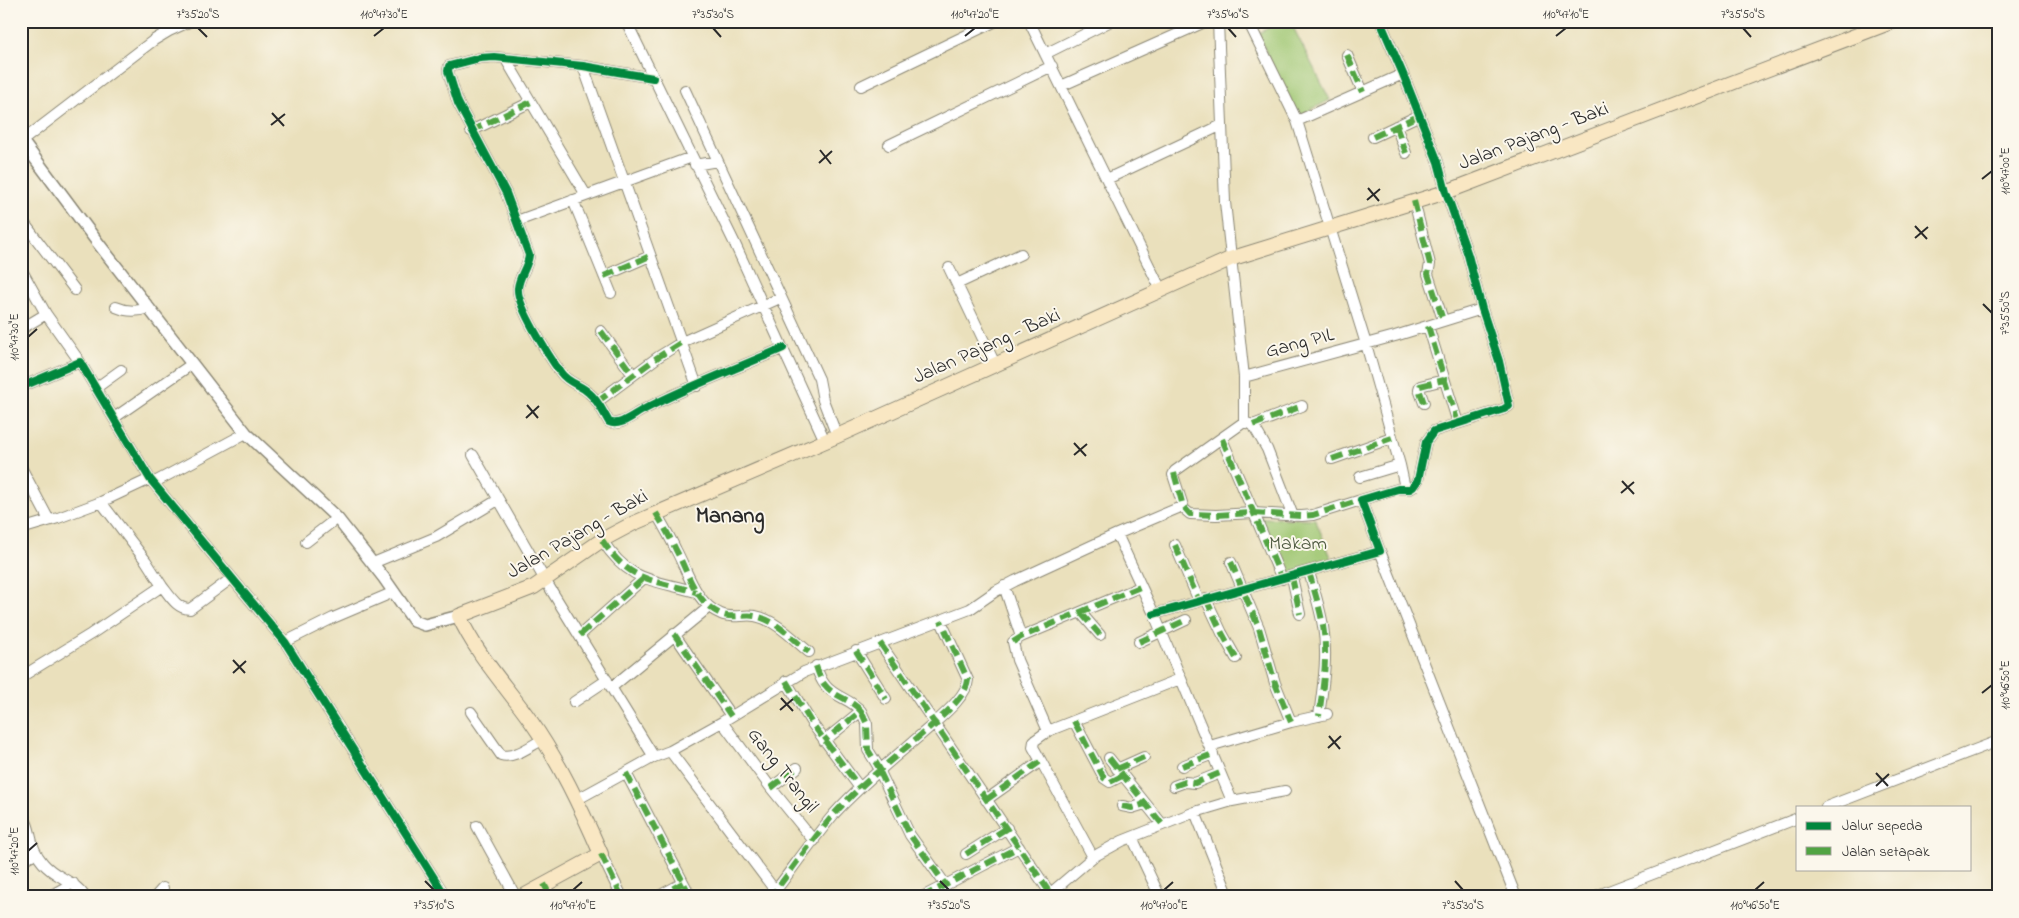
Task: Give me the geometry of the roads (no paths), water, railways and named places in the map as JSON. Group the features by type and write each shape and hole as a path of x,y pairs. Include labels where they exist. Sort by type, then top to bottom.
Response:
{"main road":[{"name":"Jalan Pajang - Baki","path":"459,616 526,591 602,540 656,513 831,439 1230,259 1449,191 1894,21"},
{"path":"459,616 482,657 530,721 562,773 601,854 522,897"}],"street":[{"path":"162,21 169,31"},
{"path":"191,21 169,31 142,49 22,141 246,433 337,518 373,563 408,614 419,624 431,624 459,616"},
{"path":"626,21 783,348 831,439"},
{"path":"861,86 996,21"},
{"path":"1030,21 1161,290"},
{"path":"1045,54 1111,21"},
{"path":"1061,86 1207,21"},
{"path":"1218,21 1225,202 1249,424 1267,449 1293,516"},
{"path":"1248,21 1297,121 1366,344 1405,488"},
{"path":"1302,406 1249,424 1222,439 1174,473 1183,506 1190,514 1254,513 1293,516 1312,515 1413,487 1418,480 1426,442 1430,436 1440,429 1504,409 1510,404 1449,191 1404,74 1380,21"},
{"path":"1347,55 1363,92"},
{"path":"653,78 583,66 505,58 480,58 449,66 448,71 458,103 471,131 506,193 529,255 529,262 517,288 534,331 561,374 590,393 612,424 621,422 653,405 783,348"},
{"path":"505,58 586,195"},
{"path":"583,66 697,386"},
{"path":"889,145 1052,66"},
{"path":"1297,121 1404,74"},
{"path":"685,90 716,161 818,379 831,439"},
{"path":"471,131 531,102"},
{"path":"1373,137 1420,115"},
{"path":"1107,179 1222,125"},
{"path":"1396,126 1406,153"},
{"path":"517,221 624,181 693,161 716,161"},
{"path":"573,200 611,293"},
{"path":"1414,201 1430,264 1428,274 1443,320"},
{"path":"21,219 75,290"},
{"path":"957,284 1021,254"},
{"path":"604,276 650,256"},
{"path":"949,268 995,364"},
{"path":"21,269 46,314 80,362 151,481 285,642 446,897"},
{"path":"597,402 682,342 780,298"},
{"path":"116,306 132,311 149,308"},
{"name":"Gang PIL","path":"1244,377 1366,344 1482,309"},
{"path":"21,329 46,314"},
{"path":"1428,326 1458,423"},
{"path":"601,331 633,375"},
{"path":"21,387 80,362"},
{"path":"114,418 192,364"},
{"path":"96,388 121,370"},
{"path":"1424,403 1419,389 1420,386 1444,380"},
{"path":"21,529 101,502 151,481 246,433"},
{"path":"1332,459 1392,438"},
{"path":"1222,439 1254,513 1287,578 1300,614"},
{"path":"474,455 544,580 580,635 654,757"},
{"path":"1360,477 1400,465"},
{"path":"21,467 49,520"},
{"path":"373,563 436,537 498,500"},
{"path":"1361,500 1516,897"},
{"path":"101,502 146,561 162,586 178,605 184,609 190,609 232,578"},
{"path":"576,800 654,757 670,751 816,666 941,621 977,605 1004,586 1183,506"},
{"path":"656,513 696,592 709,607 720,614 730,617 753,616 762,618 785,632 808,652"},
{"path":"306,542 337,518"},
{"path":"1117,534 1154,614 1232,802"},
{"path":"602,540 613,557 643,579 696,592"},
{"path":"1175,545 1236,658"},
{"path":"1154,614 1380,551"},
{"path":"1231,562 1259,628 1275,683 1291,722"},
{"path":"1182,766 1212,750 1291,722 1323,715 1325,647 1323,626 1309,572"},
{"path":"580,635 643,579"},
{"path":"21,677 91,634 162,586"},
{"path":"1004,586 1021,637"},
{"path":"1048,731 1014,652 1013,642 1140,587"},
{"path":"285,642 333,618 394,592"},
{"path":"574,702 609,683 709,607"},
{"path":"1081,612 1100,635"},
{"path":"1139,642 1186,620"},
{"path":"767,897 778,894 834,814 860,788 881,774 964,694 968,686 968,680 941,621"},
{"name":"Gang Trangil","path":"674,634 771,788 814,841"},
{"path":"880,643 1007,828 1048,895 1093,857 1132,837 1196,812 1285,791"},
{"path":"856,652 886,699"},
{"path":"816,666 829,690 856,705 861,711 867,724 868,750 910,835 945,884"},
{"path":"1093,857 1040,762 1034,742 1039,736 1048,731 1180,680"},
{"path":"786,682 824,740 860,788"},
{"path":"824,740 861,711"},
{"path":"471,712 500,755 507,757 513,755 542,740"},
{"path":"1074,720 1104,778 1110,782 1120,772 1144,757"},
{"path":"1829,806 1998,741"},
{"path":"670,751 778,894"},
{"path":"1108,758 1162,824"},
{"path":"986,800 1040,762"},
{"path":"771,788 797,768"},
{"path":"626,773 691,897"},
{"path":"1174,786 1185,782 1195,783 1220,773"},
{"path":"1122,806 1132,808 1145,804"},
{"path":"1196,812 1229,897"},
{"path":"21,813 27,822 35,853 49,870 73,883 85,897"},
{"path":"1593,897 1796,819"},
{"path":"477,826 516,897"},
{"path":"966,854 1007,828"},
{"path":"1132,837 1160,897"},
{"path":"922,897 1019,847"},
{"path":"21,861 35,853"},
{"path":"601,854 622,897"},
{"path":"658,897 683,882"},
{"path":"48,897 73,883"},
{"path":"544,884 551,897"},
{"path":"155,897 163,888"}],"district":[{"name":"Manang","path":"730,517"}],"park label":[{"name":"Makam","path":"1298,544"}]}
